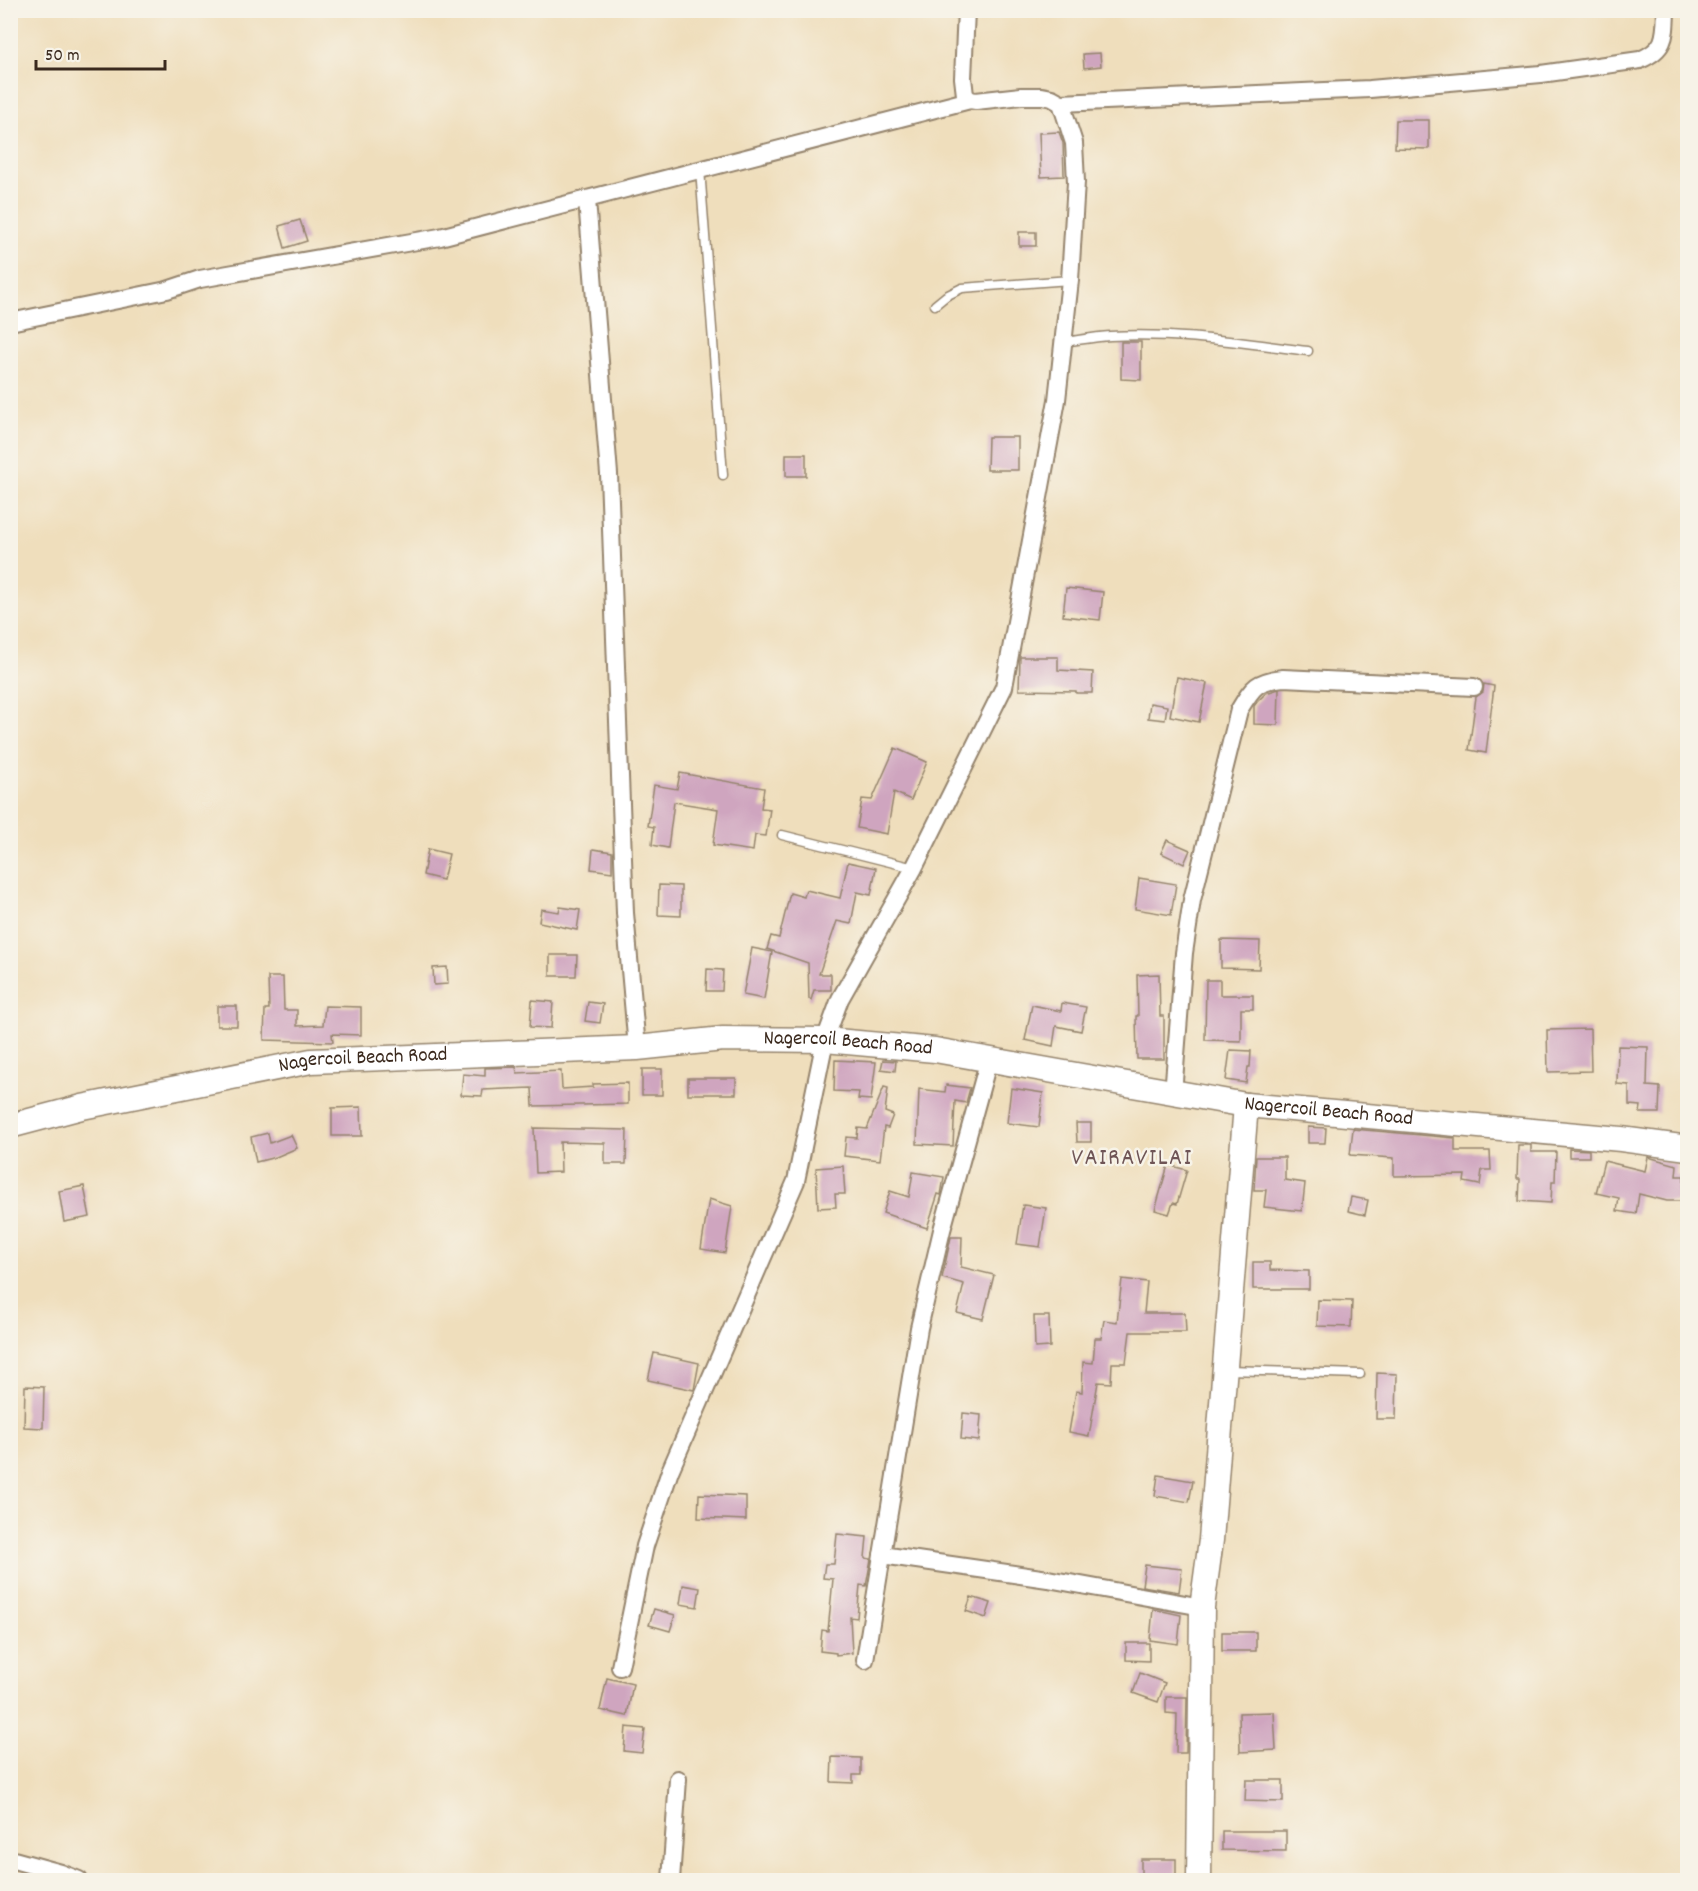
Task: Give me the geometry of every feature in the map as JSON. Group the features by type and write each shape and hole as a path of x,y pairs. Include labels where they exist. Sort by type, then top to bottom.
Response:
{"main road":[{"name":"Nagercoil Beach Road","path":"10,1126 82,1107 311,1061 637,1048 723,1039 825,1040 935,1050 1173,1094 1246,1105 1621,1139 1688,1148"},
{"path":"1199,1881 1202,1607 1211,1540 1246,1105"}],"street":[{"path":"966,10 963,88 970,100"},
{"path":"10,322 167,290 200,279 440,237 970,100 1042,96 1061,103 1370,89 1541,74 1640,60 1654,54 1662,45 1666,10"},
{"path":"620,1667 645,1546 670,1471 796,1180 825,1040 840,999 914,868 1004,687 1057,400 1064,342 1076,172 1074,143 1061,103"},
{"path":"587,200 609,474 625,913 637,1048"},
{"path":"1173,1094 1184,952 1192,900 1239,710 1253,686 1267,680 1283,678 1474,687"},
{"path":"865,1660 919,1328 942,1230 989,1059"},
{"path":"882,1556 1048,1579 1202,1607"},
{"path":"671,1881 678,1779"},
{"path":"10,1859 61,1873 79,1881"}],"lane":[{"path":"700,170 723,475"},
{"path":"935,304 962,288 1070,280"},
{"path":"1064,342 1110,336 1154,335 1308,351"},
{"path":"782,835 914,868"},
{"path":"1225,1370 1360,1374"}],"building":[{"path":"1100,53 1101,66 1084,68 1083,54"},
{"path":"1396,120 1429,120 1429,149 1395,148"},
{"path":"1059,132 1063,143 1064,176 1041,177 1039,133"},
{"path":"300,220 307,241 285,248 279,226"},
{"path":"1019,232 1036,232 1036,246 1019,246"},
{"path":"1121,342 1141,342 1141,380 1121,379"},
{"path":"988,437 1018,437 1018,470 987,470"},
{"path":"786,454 806,454 806,476 786,476"},
{"path":"1066,588 1103,592 1100,620 1063,616"},
{"path":"1020,657 1058,657 1058,670 1093,672 1092,693 1019,690"},
{"path":"1177,677 1207,683 1199,722 1170,716"},
{"path":"1484,684 1494,686 1486,753 1469,750 1476,697 1483,692"},
{"path":"1279,689 1278,725 1254,724 1254,706 1266,693"},
{"path":"1150,703 1167,706 1165,720 1148,718"},
{"path":"895,748 927,762 911,800 894,792 887,834 857,828 862,799 872,800"},
{"path":"680,773 764,788 761,808 770,809 766,836 755,835 753,851 713,845 718,809 674,802 668,848 652,845 654,827 648,826 654,785 677,789"},
{"path":"1167,840 1190,850 1184,864 1161,853"},
{"path":"428,849 449,854 443,880 423,875"},
{"path":"593,849 612,852 612,872 591,869"},
{"path":"848,862 876,868 871,895 857,892 851,924 837,921 819,974 831,974 831,990 814,990 811,1000 809,999 808,963 767,949 771,936 779,938 790,893 804,897 806,890 840,898"},
{"path":"1139,878 1176,884 1171,915 1135,909"},
{"path":"659,885 681,886 681,916 658,915"},
{"path":"560,907 580,910 577,930 539,922 541,909 559,912"},
{"path":"1221,940 1260,941 1259,969 1221,968"},
{"path":"752,948 772,952 764,999 743,995"},
{"path":"550,955 577,955 576,976 550,976"},
{"path":"447,967 448,984 434,985 433,968"},
{"path":"707,969 723,970 722,991 706,991"},
{"path":"1159,974 1160,1016 1164,1016 1164,1059 1137,1059 1137,975"},
{"path":"268,977 283,977 284,1010 297,1010 297,1026 323,1025 325,1006 361,1007 361,1035 332,1034 333,1042 264,1040 265,1009 269,1009"},
{"path":"1206,980 1220,980 1220,995 1253,995 1253,1009 1241,1009 1241,1041 1205,1040"},
{"path":"532,1000 553,1002 551,1028 530,1027"},
{"path":"588,1002 603,1004 600,1023 585,1021"},
{"path":"1062,1003 1086,1007 1081,1031 1056,1026 1053,1046 1025,1040 1032,1005 1061,1011"},
{"path":"217,1006 237,1006 237,1026 217,1026"},
{"path":"1590,1029 1591,1071 1548,1072 1547,1030"},
{"path":"1618,1046 1648,1047 1647,1086 1660,1087 1659,1113 1640,1113 1641,1106 1629,1105 1629,1085 1617,1084"},
{"path":"1230,1050 1251,1051 1246,1083 1226,1080"},
{"path":"835,1060 876,1062 871,1100 858,1099 859,1092 834,1091"},
{"path":"883,1060 896,1061 895,1071 881,1069"},
{"path":"516,1067 517,1073 561,1071 562,1089 593,1087 593,1084 628,1083 628,1104 533,1106 532,1088 483,1090 482,1096 461,1095 463,1074 485,1076 485,1068"},
{"path":"642,1069 662,1069 662,1095 642,1095"},
{"path":"688,1078 736,1078 736,1094 688,1094"},
{"path":"946,1085 970,1088 966,1103 955,1101 953,1146 917,1144 919,1089 945,1092"},
{"path":"884,1087 888,1088 885,1112 893,1115 888,1128 884,1127 880,1160 844,1156 846,1137 857,1138 858,1128 867,1129"},
{"path":"1011,1088 1043,1093 1039,1127 1007,1123"},
{"path":"361,1107 362,1136 332,1136 332,1108"},
{"path":"1076,1123 1091,1123 1091,1142 1077,1142"},
{"path":"1308,1127 1326,1128 1325,1143 1308,1143"},
{"path":"534,1128 627,1130 626,1164 605,1164 605,1143 560,1142 561,1172 536,1173"},
{"path":"1353,1129 1455,1138 1455,1151 1490,1151 1491,1170 1482,1170 1480,1185 1464,1182 1465,1175 1394,1176 1394,1158 1350,1155"},
{"path":"268,1133 270,1143 291,1135 297,1148 256,1162 251,1137"},
{"path":"1518,1145 1531,1145 1531,1152 1556,1152 1555,1182 1552,1182 1551,1203 1519,1201"},
{"path":"1569,1149 1589,1150 1589,1157 1569,1157"},
{"path":"1256,1157 1285,1157 1285,1180 1305,1183 1302,1211 1264,1207 1266,1190 1254,1190"},
{"path":"1648,1157 1677,1165 1676,1176 1684,1176 1683,1201 1667,1201 1639,1194 1636,1214 1617,1211 1619,1198 1596,1193 1604,1161 1645,1171"},
{"path":"1168,1165 1187,1170 1177,1204 1173,1203 1169,1214 1155,1210"},
{"path":"843,1166 845,1194 835,1194 836,1207 818,1208 816,1168"},
{"path":"913,1172 944,1177 941,1195 938,1194 927,1228 883,1213 890,1191 909,1197"},
{"path":"84,1186 90,1217 64,1222 59,1191"},
{"path":"1351,1197 1368,1200 1365,1215 1348,1211"},
{"path":"709,1199 732,1206 725,1253 701,1249"},
{"path":"1023,1205 1046,1208 1040,1247 1017,1244"},
{"path":"951,1237 962,1237 961,1267 994,1275 983,1319 957,1313 964,1284 942,1278"},
{"path":"1253,1262 1270,1262 1270,1270 1309,1271 1309,1289 1253,1289"},
{"path":"1122,1279 1147,1282 1144,1313 1185,1313 1186,1332 1130,1332 1126,1363 1112,1363 1111,1383 1098,1382 1089,1436 1069,1432 1076,1391 1082,1392 1083,1362 1093,1363 1095,1338 1101,1338 1104,1320 1117,1322"},
{"path":"1318,1300 1352,1301 1351,1327 1317,1326"},
{"path":"1034,1316 1049,1316 1050,1347 1035,1348"},
{"path":"654,1353 699,1363 694,1390 648,1380"},
{"path":"1377,1373 1397,1374 1396,1419 1376,1419"},
{"path":"25,1386 44,1387 43,1428 24,1427"},
{"path":"963,1413 981,1415 979,1441 961,1439"},
{"path":"1158,1475 1193,1481 1189,1502 1155,1496"},
{"path":"699,1494 746,1496 746,1520 698,1518"},
{"path":"837,1534 867,1537 865,1558 871,1559 866,1586 860,1585 857,1618 850,1617 852,1653 836,1655 836,1653 820,1651 822,1630 828,1631 833,1579 823,1578 825,1564 834,1564"},
{"path":"1145,1565 1182,1569 1179,1592 1142,1586"},
{"path":"683,1585 700,1588 697,1607 680,1604"},
{"path":"971,1597 991,1603 986,1618 966,1611"},
{"path":"654,1609 675,1615 670,1631 649,1625"},
{"path":"1153,1609 1181,1615 1178,1644 1150,1640"},
{"path":"1222,1632 1256,1632 1256,1651 1222,1651"},
{"path":"1126,1643 1149,1643 1149,1661 1126,1660"},
{"path":"1140,1673 1165,1683 1158,1702 1133,1693"},
{"path":"607,1678 633,1684 627,1716 600,1710"},
{"path":"1166,1697 1187,1697 1186,1753 1176,1753 1177,1714 1166,1713"},
{"path":"1274,1712 1276,1750 1240,1752 1239,1713"},
{"path":"626,1727 645,1729 642,1753 624,1751"},
{"path":"832,1757 861,1758 861,1775 853,1775 853,1783 831,1782"},
{"path":"1246,1780 1283,1780 1283,1802 1245,1801"},
{"path":"1222,1831 1286,1831 1286,1851 1222,1850"},
{"path":"1141,1859 1176,1859 1176,1881 1141,1881"}],"waterway":[{"path":"10,1877 19,1880"}],"district":[{"name":"VAIRAVILAI","path":"1132,1159"}]}
